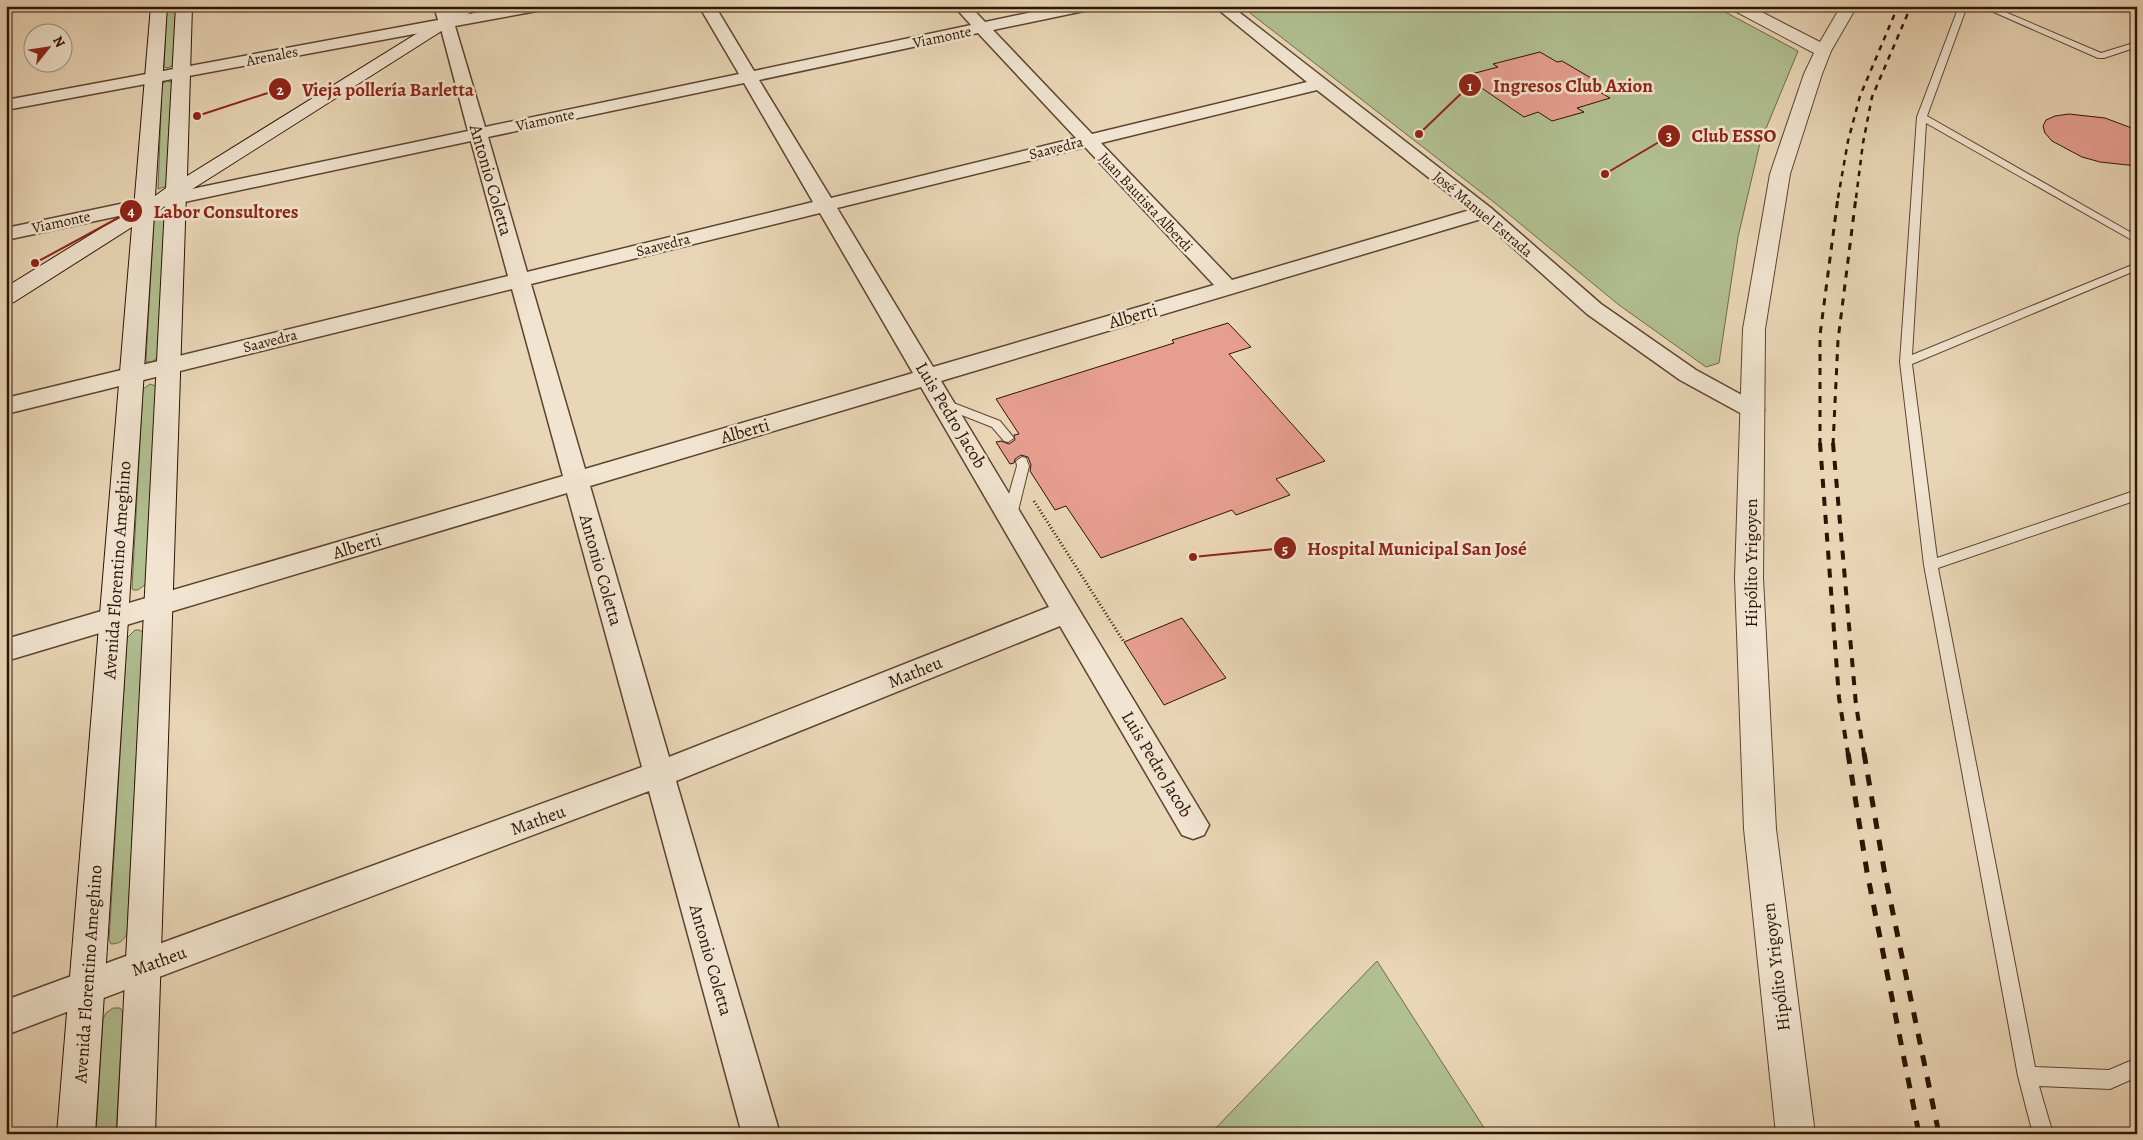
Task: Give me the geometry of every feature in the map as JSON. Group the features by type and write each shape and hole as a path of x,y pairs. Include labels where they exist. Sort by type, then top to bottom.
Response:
{"main road":[{"name":"Avenida Florentino Ameghino","path":"136,1134 169,366 155,78 159,6"},
{"name":"Avenida Florentino Ameghino","path":"76,1134 132,375 182,72 184,6"},
{"path":"6,298 160,201 444,15 473,6"},
{"path":"1737,6 1823,51"},
{"name":"Hipólito Yrigoyen","path":"1796,1134 1760,829 1749,578 1754,329 1780,174 1813,74 1823,51 1849,6"}],"street":[{"name":"Arenales","path":"6,105 155,78 444,15 537,6"},
{"name":"Luis Pedro Jacob","path":"706,6 1194,825"},
{"name":"Juan Bautista Alberdi","path":"961,6 1228,288"},
{"name":"Viamonte","path":"6,234 1084,6"},
{"name":"José Manuel Estrada","path":"1221,6 1484,212 1594,310 1688,376 1752,410"},
{"name":"Antonio Coletta","path":"444,15 761,1134"},
{"name":"Saavedra","path":"6,406 1319,84"},
{"name":"Alberti","path":"6,650 1484,212"},
{"name":"Matheu","path":"6,1018 659,774 1066,612"}],"lane":[{"path":"1964,6 1922,117 1906,362 1931,565 2027,1076 2043,1134"},
{"path":"1984,6 2101,56 2137,44"},
{"path":"1922,117 2137,240"},
{"path":"1906,362 2137,266"},
{"path":"943,403 996,424 1008,438"},
{"path":"1010,516 1024,466 1022,461"},
{"path":"1931,565 2137,495"},
{"path":"2027,1076 2110,1080 2137,1067"}],"path":[{"path":"1020,479 1124,642"}],"green space":[{"path":"167,6 176,6 173,65 168,68 164,67"},
{"path":"1241,6 1714,6 1798,51 1760,143 1738,237 1719,363 1706,367 1619,305 1495,203"},
{"path":"167,81 172,82 167,186 158,189 162,84"},
{"path":"160,215 165,217 158,357 152,362 147,362 154,219"},
{"path":"150,384 156,386 146,584 138,590 133,590 143,389"},
{"path":"135,630 140,630 143,633 127,934 120,942 111,944 109,940 127,638"},
{"path":"1377,961 1488,1134 1210,1134"},
{"path":"113,1008 120,1008 123,1012 116,1134 96,1134 103,1019 106,1013"}],"building":[{"path":"1540,52 1557,62 1562,61 1596,81 1586,84 1610,98 1577,108 1584,112 1552,121 1538,112 1524,117 1464,76 1498,67 1493,64"},
{"path":"2069,114 2105,118 2137,130 2137,166 2100,162 2082,157 2052,141 2045,133 2043,126 2046,120 2055,116"},
{"path":"1228,323 1251,347 1229,354 1325,461 1276,479 1290,495 1236,515 1232,510 1101,558 1066,506 1055,510 1030,471 1031,465 1028,457 1021,455 1015,459 1014,463 1010,464 996,442 1001,441 1009,444 1015,440 1014,435 1019,434 996,399 1174,343 1172,340"},
{"path":"1182,618 1226,678 1164,705 1124,642"}],"railway":[{"path":"1838,198 1848,141 1860,96 1898,6"},
{"path":"1856,198 1863,143 1872,97 1911,6"},
{"path":"1820,443 1820,335 1838,197"},
{"path":"1833,444 1838,340 1856,197"},
{"path":"1820,443 1839,698 1848,754"},
{"path":"1833,444 1856,705 1864,754"},
{"path":"1848,753 1867,872 1919,1134"},
{"path":"1864,753 1885,875 1939,1134"}],"place":[{"name":"Vieja pollería Barletta","path":"197,116"},
{"name":"Ingresos Club Axion","path":"1419,134"},
{"name":"Club ESSO","path":"1605,174"},
{"name":"Labor Consultores","path":"35,263"},
{"name":"Hospital Municipal San José","path":"1193,557"}]}
